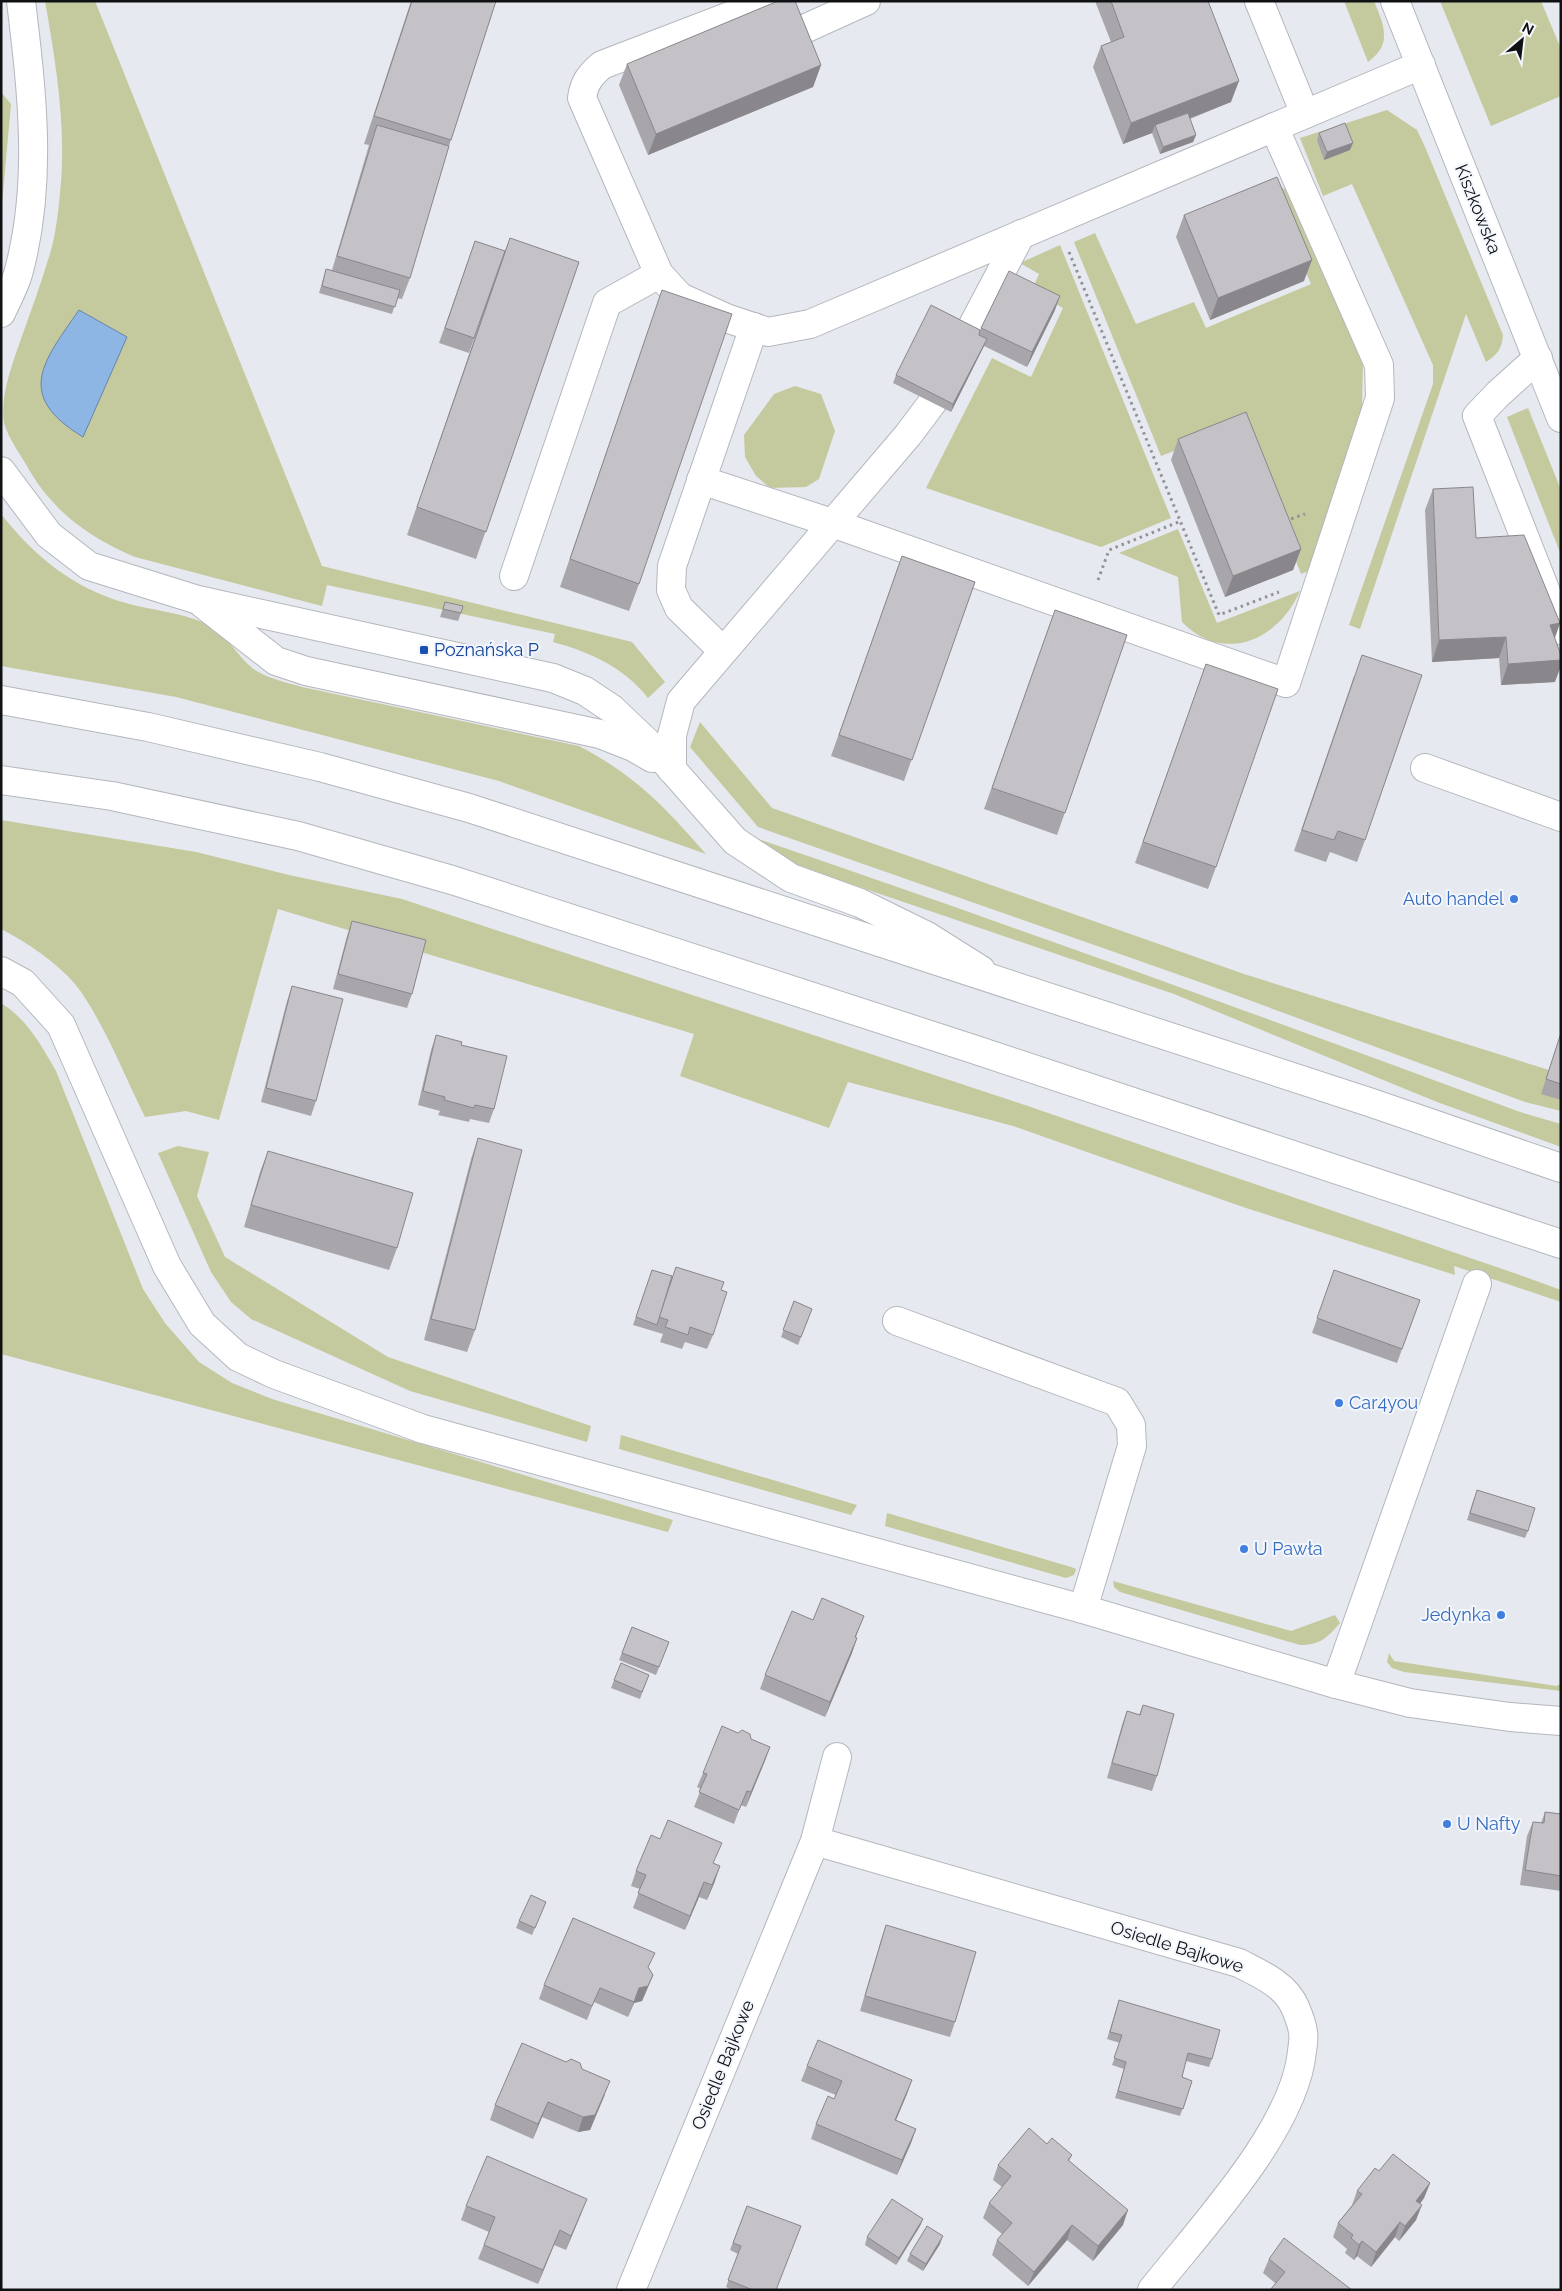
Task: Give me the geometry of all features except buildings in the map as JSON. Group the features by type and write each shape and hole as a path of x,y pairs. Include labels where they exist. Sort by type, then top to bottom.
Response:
{"street":[{"path":"1,313 17,275 27,230 34,169 31,90 21,1"},
{"path":"769,1 602,66 590,75 582,98 659,274 680,297 726,318 768,332 810,324 1421,65"},
{"path":"816,1 858,5"},
{"path":"1258,1 1305,114"},
{"name":"Kiszkowska","path":"1396,1 1561,418"},
{"path":"802,30 858,5"},
{"path":"701,480 1286,683 1380,398 1379,365 1274,127"},
{"path":"672,770 672,735 681,701 908,435 932,402 1021,234"},
{"path":"514,576 607,303 659,274"},
{"path":"723,651 679,608 671,590 672,566 754,327"},
{"path":"1538,358 1477,416 1561,630"},
{"path":"1,471 49,535 89,566 198,600 553,678 585,691 612,709 672,770 735,841 792,878 860,904 918,932 1002,983"},
{"path":"198,600 276,661 306,671 600,734 633,747 672,770"},
{"path":"1,700 158,729 320,767 469,808 1372,1103 1561,1168"},
{"path":"1425,768 1561,817"},
{"path":"1,780 112,796 298,836 452,880 976,1050 1561,1244"},
{"path":"1,971 23,983 61,1025 167,1266 202,1324 238,1357 274,1374 423,1429 1083,1609 1336,1684 1410,1703 1561,1721"},
{"path":"1336,1684 1477,1284"},
{"path":"897,1321 1117,1402 1131,1425 1132,1446 1083,1609"},
{"name":"Osiedle Bajkowe","path":"631,2290 815,1841 837,1757"},
{"name":"Osiedle Bajkowe","path":"815,1841 1239,1963 1279,1985 1295,2005 1304,2033 1301,2065 1291,2096 1274,2128 1246,2172 1152,2290"}],"path":[{"path":"1056,219 1220,615 1322,576"},
{"path":"1086,613 1109,550 1181,521"}],"green space":[{"path":"45,1 95,1 322,566 632,642 665,682 648,698 629,678 606,662 553,642 555,634 327,585 322,606 135,557 90,533 51,500 31,473 13,442 4,423 3,412 5,391 11,370 50,252 56,227 59,201 62,169 61,121"},
{"path":"1344,1 1374,1 1378,10 1383,27 1384,41 1376,55 1368,62"},
{"path":"1440,1 1541,1 1561,49 1561,96 1491,126"},
{"path":"1,92 11,104 1,215"},
{"path":"1387,110 1417,130 1503,335 1498,351 1486,362 1466,314 1360,629 1349,625 1433,384 1433,365 1352,184 1323,196 1300,138"},
{"path":"1270,185 1278,185 1286,190 1363,361 1362,407 1309,571 1301,574 1242,425 1161,456 1074,242 1095,233 1136,324 1194,302 1206,328 1311,284"},
{"path":"1060,245 1171,518 1101,547 926,488 992,358 1031,377 1063,308 1032,290 1039,274 1020,263"},
{"path":"795,386 821,394 835,431 819,479 806,487 770,488 756,476 745,457 744,435 774,394"},
{"path":"1528,408 1561,490 1561,555 1507,417"},
{"path":"1,514 13,529 41,556 56,569 72,579 107,597 136,606 190,618 210,626 226,639 250,666 268,677 302,687 579,746 617,769 648,793 706,854 499,781 176,697 1,666"},
{"path":"1178,529 1217,623 1300,591 1278,623 1264,634 1248,641 1232,644 1215,642 1198,635 1182,622 1178,577 1119,553"},
{"path":"700,722 772,808 1244,974 1549,1070 1561,1100 1561,1111 1525,1102 1208,985 758,827 690,747"},
{"path":"1,820 196,852 289,875 402,899 1019,1103 1514,1273 1561,1290 1561,1302 1454,1266 1455,1275 1243,1207 1013,1126 848,1082 829,1128 680,1076 694,1034 278,909 219,1120 186,1111 145,1117 104,1030 75,984 41,953 1,929"},
{"path":"758,839 1140,973 1520,1112 1561,1124 1561,1147 1437,1102 1174,994 795,865 776,855"},
{"path":"1,1003 26,1025 39,1042 56,1071 143,1289 165,1323 199,1362 232,1383 272,1399 673,1520 668,1532 1,1354"},
{"path":"178,1146 209,1152 197,1196 225,1257 388,1357 591,1426 587,1442 410,1391 251,1319 231,1302 211,1272 158,1153"},
{"path":"621,1435 857,1505 851,1515 619,1449"},
{"path":"887,1513 1076,1569 1074,1575 1066,1578 885,1526"},
{"path":"1113,1581 1291,1631 1335,1615 1340,1623 1323,1640 1313,1644 1300,1645 1120,1592 1114,1587"},
{"path":"1389,1653 1394,1661 1556,1686 1561,1684 1561,1691 1404,1672 1392,1668 1387,1662"}],"water":[{"path":"79,310 127,337 83,437 62,422 48,407 42,392 42,377 46,362"}],"place":[{"name":"Poznańska P","path":"424,650"},
{"name":"Auto handel","path":"1514,899"},
{"name":"Car4you","path":"1339,1403"},
{"name":"U Pawła","path":"1244,1549"},
{"name":"Jedynka","path":"1501,1615"},
{"name":"U Nafty","path":"1447,1824"}]}
